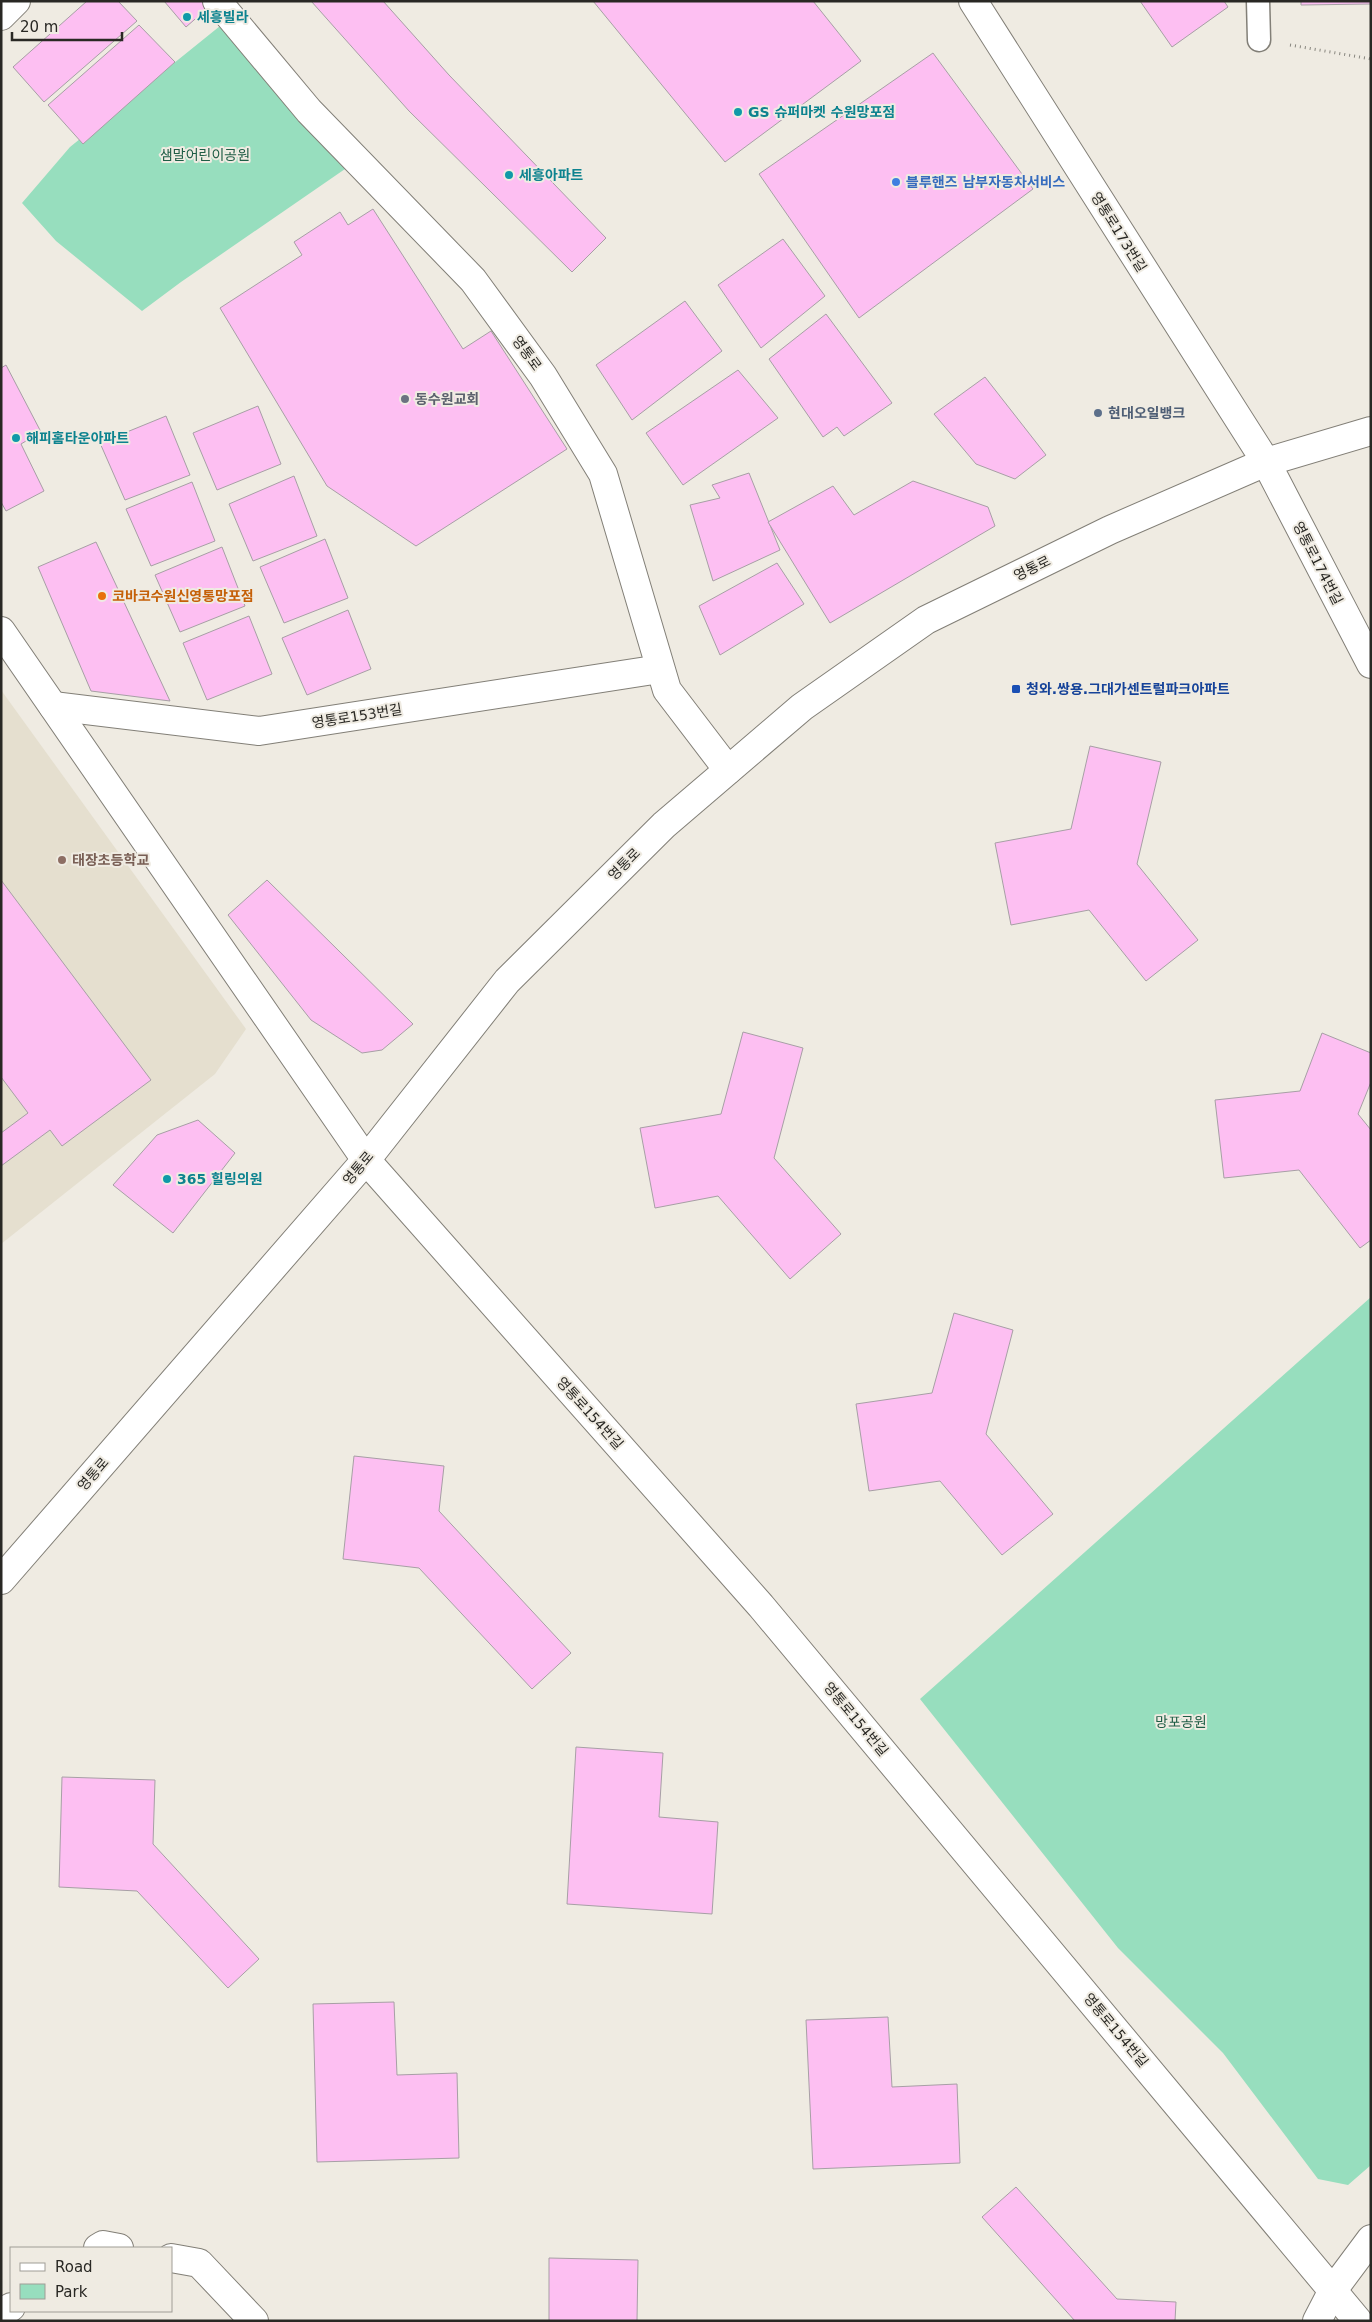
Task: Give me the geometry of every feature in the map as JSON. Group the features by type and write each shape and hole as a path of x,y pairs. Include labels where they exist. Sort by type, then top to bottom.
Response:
{"street":[{"path":"1,16 16,1"},
{"name":"영통로","path":"217,1 309,111 473,280 544,376 603,474 666,690 728,770"},
{"name":"영통로173번길","path":"973,1 1266,462"},
{"name":"영통로","path":"1,1580 366,1160 507,981 664,825 802,706 926,620 1110,530 1266,462 1371,431"},
{"name":"영통로174번길","path":"1266,462 1371,664"},
{"path":"1,631 366,1160"},
{"name":"영통로153번길","path":"53,706 259,731 660,669"},
{"name":"영통로154번길","path":"366,1160 761,1606 1358,2321"},
{"path":"1317,2321 1333,2290 1371,2239"},
{"path":"100,2247 103,2245 114,2247"},
{"path":"172,2258 199,2263 254,2321"}],"lane":[{"path":"1258,1 1259,40"}],"path":[{"path":"1259,40 1371,59"}],"shaded area":[{"name":"태장초등학교","path":"1,690 246,1029 215,1074 1,1244"}],"green space":[{"name":"샘말어린이공원","path":"220,26 295,116 345,169 142,311 56,241 22,203 70,147"},
{"name":"망포공원","path":"1371,1297 1371,2165 1348,2185 1318,2179 1223,2053 1118,1948 920,1699"}],"building":[{"path":"87,1 118,1 137,21 44,102 13,67"},
{"name":"세흥빌라","path":"164,1 206,1 210,6 186,27"},
{"name":"세흥아파트","path":"311,1 383,1 449,75 606,238 572,272 409,111"},
{"name":"GS 슈퍼마켓 수원망포점","path":"593,1 813,1 861,61 725,162"},
{"path":"1140,1 1224,1 1228,7 1172,47"},
{"path":"1301,1 1371,1 1371,4 1301,5"},
{"path":"139,25 175,62 83,144 48,105"},
{"name":"블루핸즈 남부자동차서비스","path":"933,53 1033,189 859,318 759,174"},
{"name":"동수원교회","path":"373,209 463,349 491,331 567,449 416,546 327,486 220,308 302,255 294,242 340,212 348,225"},
{"path":"783,239 825,296 761,348 718,285"},
{"path":"685,301 722,351 632,420 596,365"},
{"path":"826,314 892,403 844,436 837,427 823,437 769,359"},
{"name":"해피홈타운아파트","path":"6,365 41,432 21,444 44,491 6,511 1,502 1,368"},
{"path":"738,370 778,418 683,485 646,433"},
{"path":"985,377 1046,455 1015,479 976,464 934,414"},
{"path":"258,406 281,464 217,490 193,433"},
{"path":"166,416 190,475 125,500 100,443"},
{"path":"749,473 780,550 713,581 690,505 720,498 712,485"},
{"path":"294,476 317,536 253,561 229,504"},
{"path":"913,481 988,507 995,526 830,623 768,522 833,486 854,515"},
{"path":"192,482 215,541 151,566 126,509"},
{"path":"325,539 348,598 284,623 260,567"},
{"path":"96,542 170,701 91,691 38,567"},
{"path":"222,547 245,606 180,632 155,575"},
{"path":"777,563 804,604 720,655 699,606"},
{"path":"348,610 371,669 307,695 282,638"},
{"path":"249,616 272,674 207,700 183,643"},
{"path":"1090,746 1161,762 1137,864 1198,940 1146,981 1089,910 1011,925 995,843 1071,829"},
{"path":"1,880 151,1080 62,1146 50,1130 1,1166 1,1133 28,1113 1,1077"},
{"path":"267,880 413,1024 382,1050 362,1053 311,1020 228,915"},
{"path":"743,1032 803,1048 774,1158 841,1234 790,1279 718,1196 655,1208 640,1128 721,1114"},
{"path":"1322,1033 1371,1053 1371,1082 1358,1114 1371,1130 1371,1240 1360,1248 1299,1170 1224,1178 1215,1100 1300,1091"},
{"name":"365 힐링의원","path":"198,1120 235,1153 173,1233 113,1185 157,1135"},
{"path":"954,1313 1013,1330 986,1434 1053,1514 1002,1555 940,1481 869,1491 856,1404 932,1393"},
{"path":"354,1456 444,1466 439,1511 571,1653 532,1689 419,1568 343,1559"},
{"path":"576,1747 663,1753 659,1817 718,1822 712,1914 567,1904"},
{"path":"62,1777 155,1780 153,1844 259,1959 228,1988 137,1891 59,1887"},
{"path":"394,2002 397,2075 457,2073 459,2158 317,2162 313,2004"},
{"path":"888,2017 892,2087 957,2084 960,2163 813,2169 806,2020"},
{"path":"1016,2187 1117,2299 1176,2302 1175,2321 1075,2321 982,2217"},
{"path":"549,2258 638,2260 637,2321 549,2321"}],"place":[{"name":"세흥빌라","path":"187,17"},
{"name":"GS 슈퍼마켓 수원망포점","path":"738,112"},
{"name":"세흥아파트","path":"509,175"},
{"name":"블루핸즈 남부자동차서비스","path":"896,182"},
{"name":"동수원교회","path":"405,399"},
{"name":"현대오일뱅크","path":"1098,413"},
{"name":"해피홈타운아파트","path":"16,438"},
{"name":"코바코수원신영통망포점","path":"102,596"},
{"name":"청와.쌍용.그대가센트럴파크아파트","path":"1016,689"},
{"name":"태장초등학교","path":"62,860"},
{"name":"365 힐링의원","path":"167,1179"}]}
